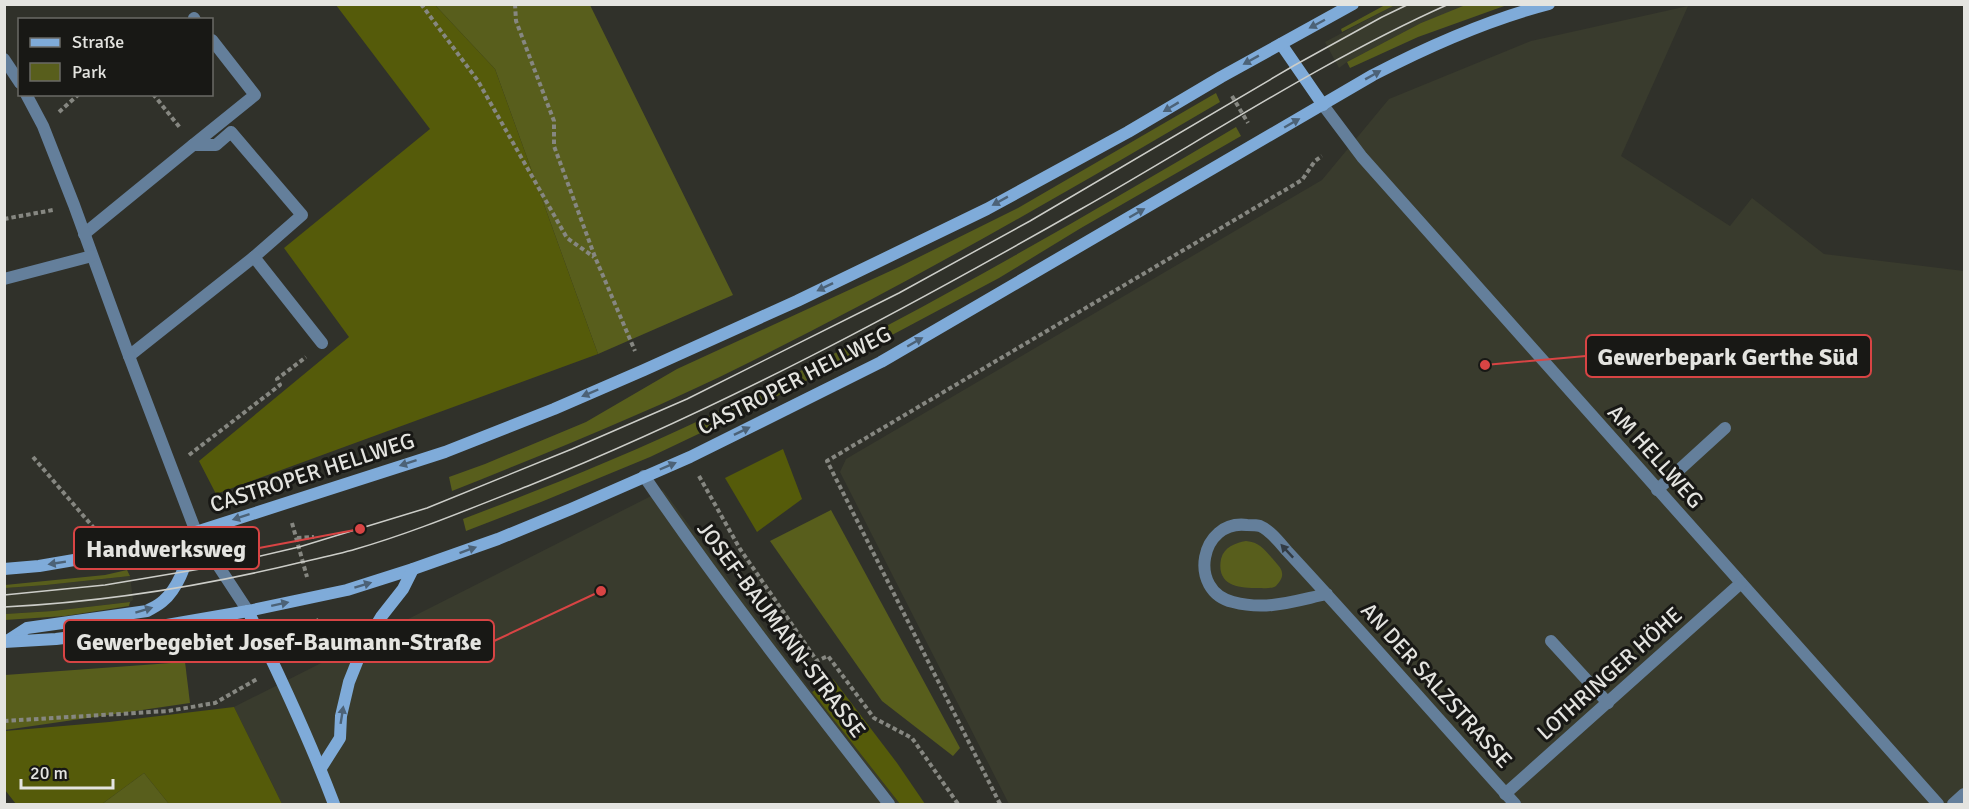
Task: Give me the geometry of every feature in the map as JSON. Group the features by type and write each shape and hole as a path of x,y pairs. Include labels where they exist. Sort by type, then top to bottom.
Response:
{"main road":[{"name":"CASTROPER HELLWEG","path":"4,569 39,566 115,553 196,532 445,452 554,409 797,301 987,209 1353,4"},
{"name":"CASTROPER HELLWEG","path":"6,642 56,639 166,625 248,611 347,590 413,570 571,509 690,457 881,362 1373,75 1428,47 1486,24 1549,4"},
{"path":"1281,44 1323,105"},
{"path":"6,642 27,628 147,611 163,601 173,589 182,573 196,532"},
{"path":"321,768 339,738 341,716 349,682 363,647 381,617 403,589 413,570"},
{"path":"248,611 321,768 334,804"}],"street":[{"path":"84,234 255,95 213,41"},
{"path":"4,59 18,79"},
{"path":"27,96 43,126 74,205 196,532"},
{"name":"AM HELLWEG","path":"1323,105 1362,157 1938,804"},
{"path":"129,356 254,257 302,214 231,132 216,145 193,145"},
{"path":"4,279 92,255"},
{"path":"254,257 322,344"},
{"path":"1657,490 1725,428"},
{"name":"JOSEF-BAUMANN-STRASSE","path":"644,476 671,516 889,804"},
{"name":"AN DER SALZSTRASSE","path":"1327,594 1272,607 1231,602 1214,592 1203,572 1205,555 1210,544 1222,529 1241,524 1260,526 1276,538 1327,594 1505,794 1515,804"},
{"name":"CASTROPER HELLWEG","path":"196,532 248,611"},
{"name":"LOTHRINGER HÖHE","path":"1505,794 1741,583"},
{"path":"1551,641 1608,703"},
{"path":"1953,804 1965,794"}],"path":[{"path":"421,4 478,81 567,238 595,257"},
{"path":"515,4 516,21 554,121 554,146 595,257 644,370"},
{"path":"1221,77 1260,141"},
{"path":"155,96 193,145"},
{"path":"1000,804 826,461 1302,180 1315,161 1322,156"},
{"path":"4,219 74,205"},
{"path":"180,490 186,458 280,385 277,379 322,344"},
{"path":"33,457 115,553"},
{"path":"690,457 703,485 740,549 817,661 828,656 874,718 912,738 958,804"},
{"path":"285,503 297,538 315,617 329,639"},
{"path":"297,538 314,537"},
{"path":"4,721 168,711 215,703 329,639 363,647"}],"shaded area":[{"path":"1395,5 1468,5 1421,23 1339,68 1325,42"},
{"path":"1688,6 1621,156 1730,226 1752,198 1824,254 1964,271 1964,804 1009,804 840,472 846,459 1322,180 1389,99 1531,41"},
{"path":"663,490 812,692 900,804 282,804 234,707"},
{"path":"130,576 133,600 130,602 5,614 5,588"}],"green space":[{"path":"1468,4 1507,5 1418,37 1350,68 1347,62 1421,23"},
{"path":"336,5 435,5 495,69 598,354 216,494 199,461 349,337 284,248 430,129"},
{"path":"435,5 590,5 733,295 598,354 495,69"},
{"path":"1385,5 1395,5 1342,32 1341,29"},
{"path":"1216,93 1220,102 986,237 808,333 639,414 452,491 449,477 586,422 677,369 899,267 1018,208"},
{"path":"1236,127 1241,136 999,278 770,400 650,457 466,531 463,519 650,443 845,348 1042,240"},
{"path":"783,449 802,499 757,532 725,478"},
{"path":"831,510 960,748 953,756 882,701 770,541"},
{"path":"1246,541 1261,546 1280,567 1282,577 1276,586 1251,588 1237,586 1230,584 1222,575 1221,559 1225,551 1234,544"},
{"path":"127,570 130,576 5,588 5,585 105,575"},
{"path":"130,602 129,606 65,616 5,620 5,614"},
{"path":"185,662 190,703 5,730 5,675"},
{"path":"833,679 925,804 900,804 812,692"},
{"path":"234,707 282,804 169,804 144,773 102,804 16,804 5,790 5,731 109,722"},
{"path":"144,773 169,804 102,804"}],"tram line":[{"path":"4,595 105,585 218,566 299,547 427,508 572,449 687,399 899,293 1030,221 1295,65 1409,4"},
{"path":"4,607 154,592 265,571 343,553 443,519 600,456 670,425 878,321 1081,209 1308,76 1401,26 1449,4"}],"place":[{"name":"Gewerbepark Gerthe Süd","path":"1485,365"},
{"name":"Handwerksweg","path":"360,529"},
{"name":"Gewerbegebiet Josef-Baumann-Straße","path":"601,591"}]}
